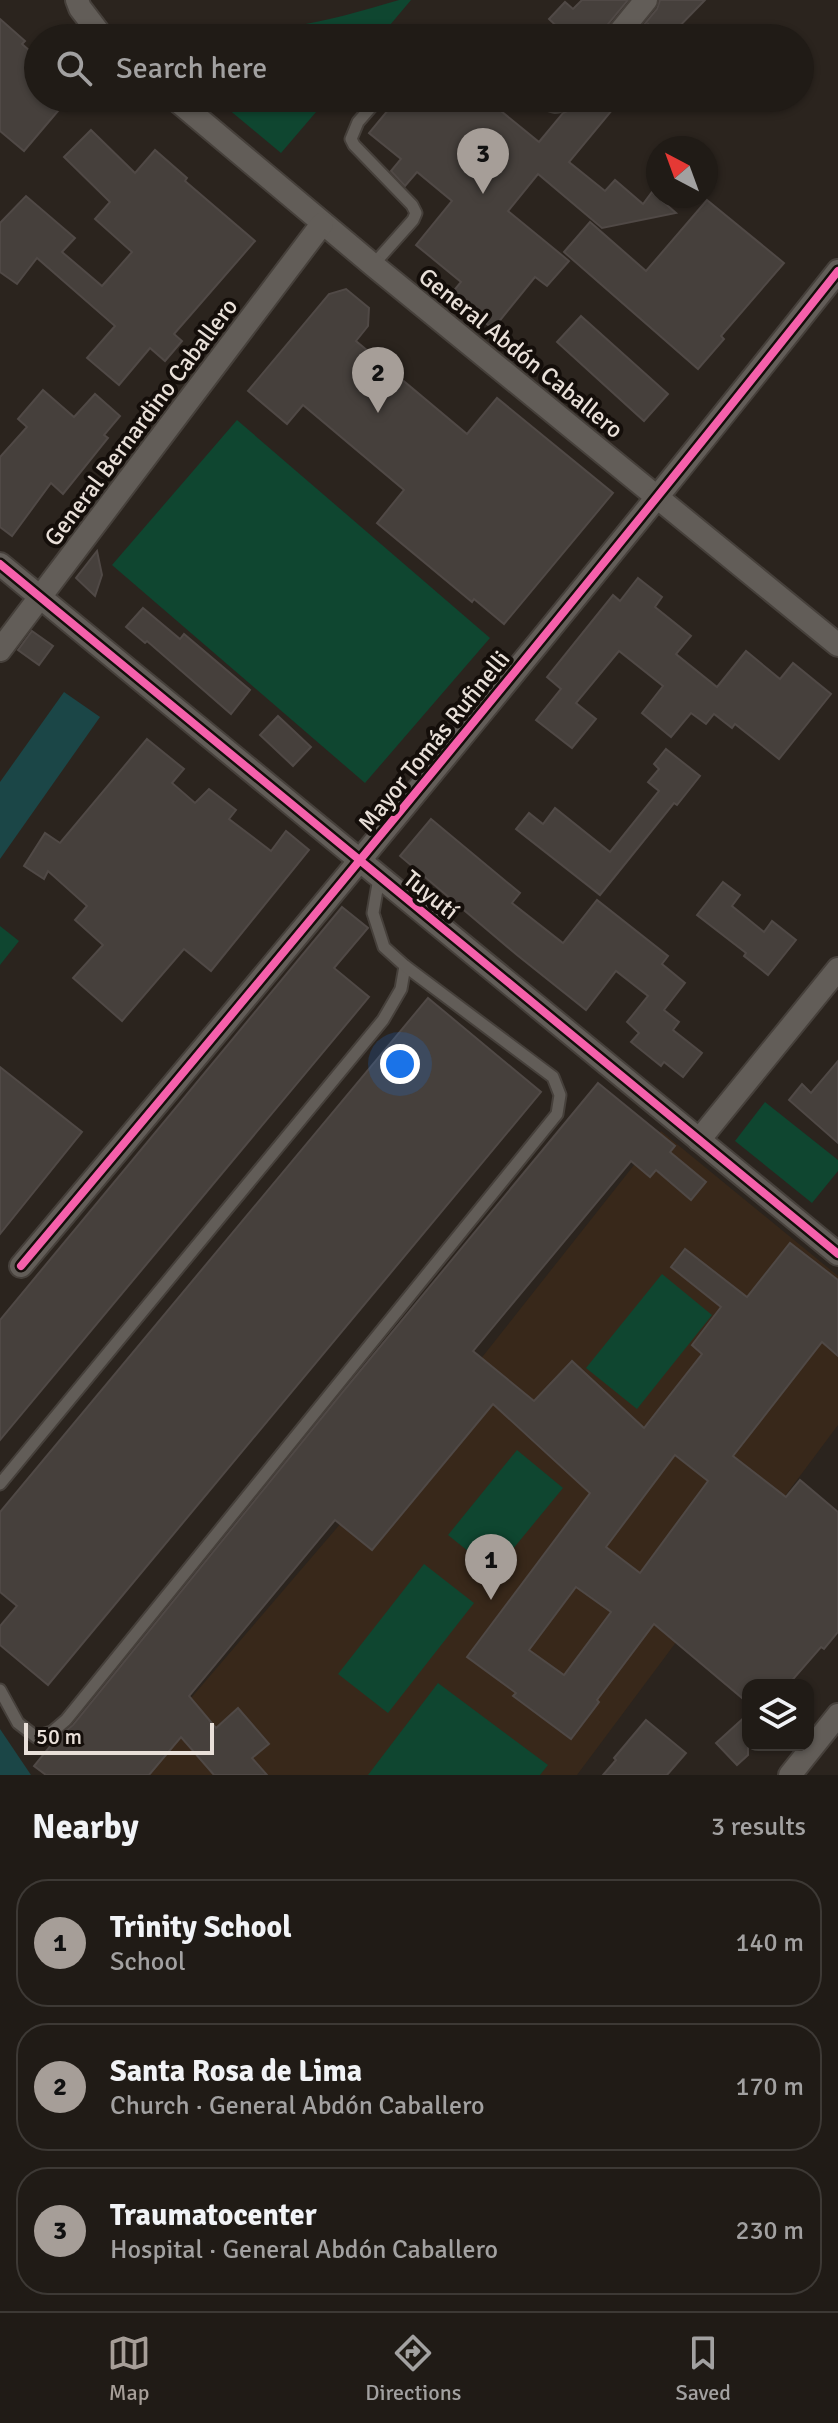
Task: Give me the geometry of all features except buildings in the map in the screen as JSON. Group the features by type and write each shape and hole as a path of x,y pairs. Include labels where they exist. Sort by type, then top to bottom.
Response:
{"street":[{"path":"77,0 92,24"},
{"path":"626,24 646,0"},
{"name":"General Abdón Caballero","path":"190,112 322,224 838,645"},
{"name":"General Bernardino Caballero","path":"0,650 322,224"},
{"name":"Mayor Tomás Rufinelli","path":"21,1266 360,863 658,499 838,271"},
{"name":"Tuyutí","path":"0,564 838,1254"},
{"path":"699,1140 838,969"},
{"path":"790,1775 838,1715"}],"lane":[{"path":"367,112 358,122 351,139 416,213 373,265"},
{"path":"0,1690 18,1723 36,1737 52,1732 66,1720 557,1114 560,1095 553,1077 384,947 373,913 379,878"},
{"path":"0,1484 383,1020 401,989 405,966"}],"shaded area":[{"path":"661,1131 838,1276 838,1425 577,1775 125,1775 468,1375"}],"green space":[{"path":"399,0 411,0 391,24 305,24"},
{"path":"232,112 316,112 281,153"},
{"path":"237,420 490,638 365,783 112,565"},
{"path":"0,926 19,941 0,965"},
{"path":"765,1102 838,1160 838,1171 812,1203 735,1141"},
{"path":"662,1274 712,1315 637,1409 586,1368"},
{"path":"517,1450 563,1488 494,1572 448,1535"},
{"path":"424,1564 474,1603 388,1713 338,1674"},
{"path":"438,1683 548,1765 540,1775 368,1775"}],"water":[{"path":"64,692 100,717 0,859 0,782"},
{"path":"0,1729 31,1775 0,1775"}],"cycle path":[{"path":"21,1266 434,771 838,271"},
{"path":"0,564 838,1254"}],"place":[{"name":"Traumatocenter","path":"483,194"},
{"name":"Santa Rosa de Lima","path":"378,413"},
{"name":"Trinity School","path":"491,1600"}]}
